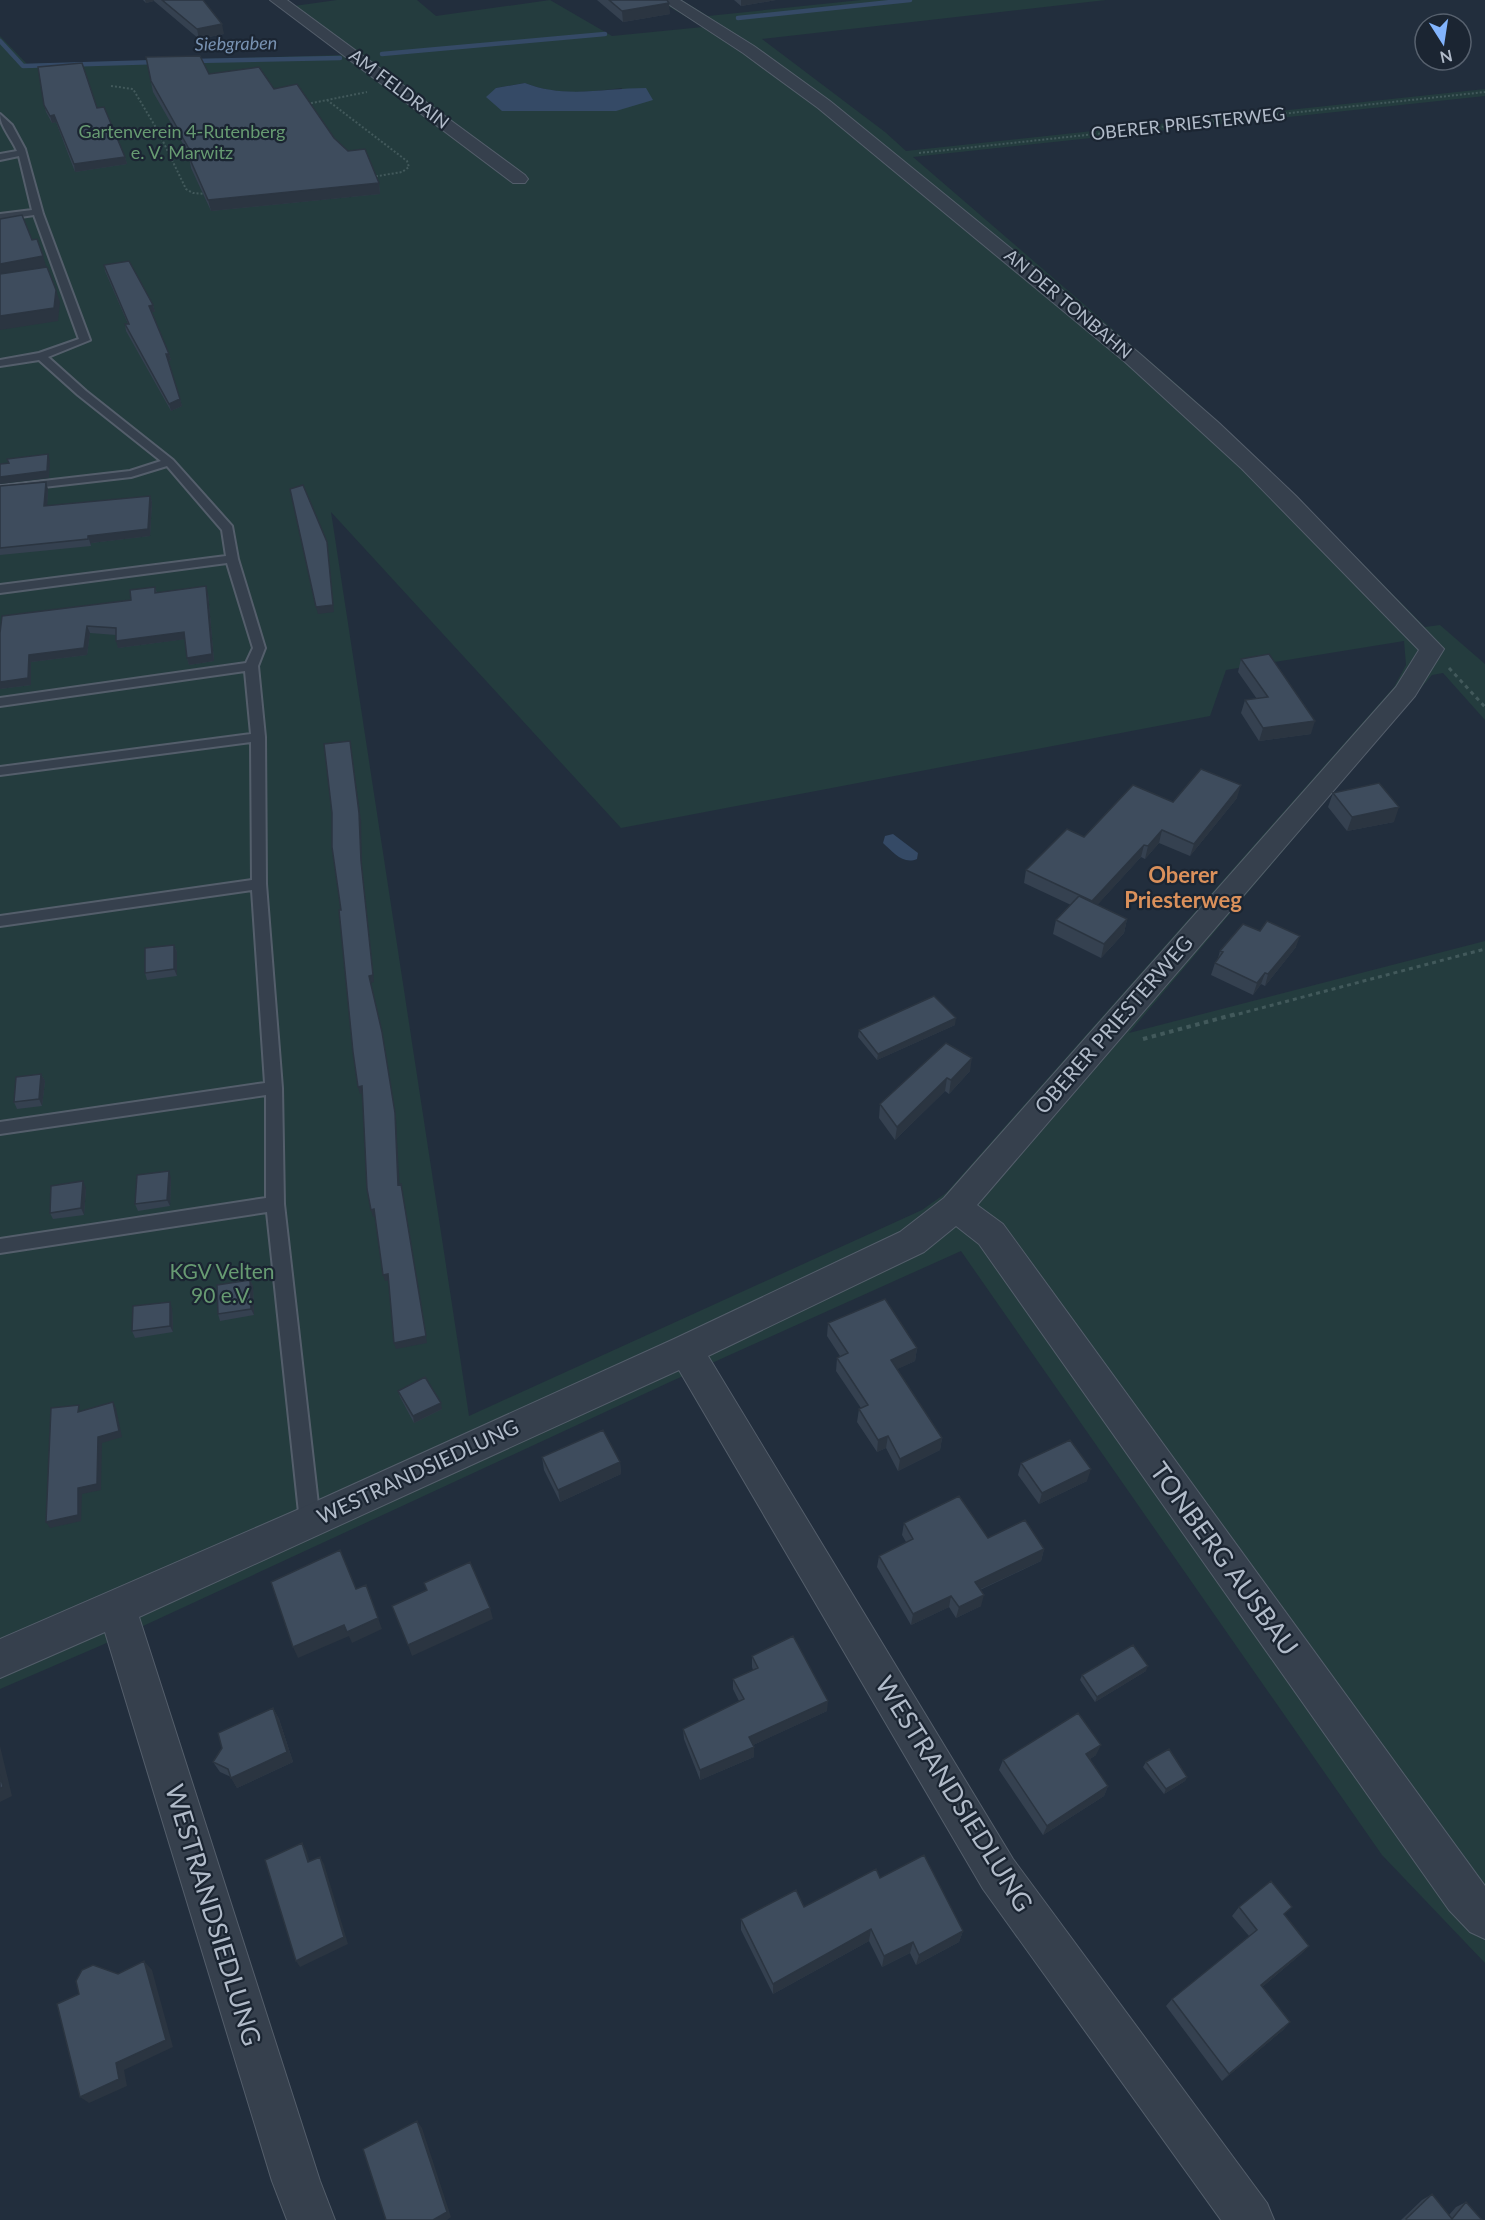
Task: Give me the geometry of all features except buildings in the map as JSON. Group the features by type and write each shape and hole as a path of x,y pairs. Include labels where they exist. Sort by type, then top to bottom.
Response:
{"street":[{"name":"AM FELDRAIN","path":"277,0 398,87 519,179"},
{"name":"AN DER TONBAHN","path":"669,0 708,21 762,57 891,157 1177,397 1288,500 1432,649"},
{"name":"OBERER PRIESTERWEG","path":"956,1207 1406,691 1432,649"},
{"name":"WESTRANDSIEDLUNG","path":"0,1659 117,1609 686,1350 912,1242 956,1207"},
{"name":"TONBERG AUSBAU","path":"956,1207 992,1233 1464,1895 1485,1917"},
{"name":"WESTRANDSIEDLUNG","path":"686,1350 998,1874 1250,2220"},
{"name":"WESTRANDSIEDLUNG","path":"117,1609 296,2181 311,2220"}],"lane":[{"path":"0,117 10,126 22,153 55,273 84,340"},
{"path":"0,157 22,153"},
{"path":"0,217 38,212"},
{"path":"0,354 84,340"},
{"path":"0,363 41,356 84,340"},
{"path":"41,356 82,393 169,462 228,529 232,559 259,648 252,666 258,736 260,884 274,1088 275,1203 310,1522"},
{"path":"0,489 131,474 169,462"},
{"path":"0,589 232,559"},
{"path":"0,702 252,666"},
{"path":"0,771 258,736"},
{"path":"0,921 260,884"},
{"path":"0,1128 274,1088"},
{"path":"0,1246 275,1203"}],"path":[{"path":"111,86 134,89 158,131 186,189 193,193 210,194"},
{"path":"306,104 398,87"},
{"name":"OBERER PRIESTERWEG","path":"891,157 1485,92"},
{"path":"327,100 407,161 409,167 402,172 365,178"},
{"path":"158,131 187,126"},
{"path":"1432,649 1485,707"},
{"path":"1089,1053 1485,949"}],"green space":[{"path":"270,0 294,6 337,0 417,0 436,16 550,0 612,36 703,27 658,0 682,0 708,16 861,0 1106,0 762,39 885,132 906,151 1485,89 1485,96 913,157 1188,394 1299,499 1425,627 1440,625 1485,664 1485,720 1443,673 1432,675 1129,1033 1485,941 1485,1963 1382,1855 961,1251 672,1381 102,1645 0,1689 0,36 27,64 343,55","holes":["525,83 561,91 585,92 622,88 616,111 502,111 496,88","331,512 621,828 1210,716 1226,670 1404,641 1406,665 1394,687 946,1193 922,1210 469,1416"]}],"water":[{"path":"525,83 555,91 570,92 646,88 653,100 616,111 502,111 486,97 496,88"},
{"path":"893,834 918,853 917,859 903,859 883,843 885,836"}],"waterway":[{"name":"Siebgraben","path":"738,18 910,0"},
{"name":"Siebgraben","path":"382,54 605,34"},
{"name":"Siebgraben","path":"0,41 23,66 158,62"},
{"name":"Siebgraben","path":"193,61 340,58"}],"district":[{"name":"Oberer Priesterweg","path":"1183,888"}],"park label":[{"name":"Gartenverein 4-Rutenberg e. V. Marwitz","path":"182,142"},
{"name":"KGV Velten 90 e.V.","path":"222,1284"}]}
